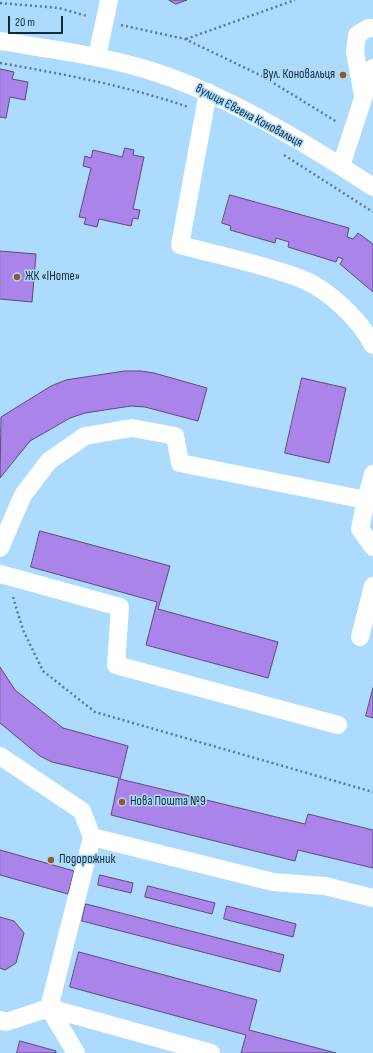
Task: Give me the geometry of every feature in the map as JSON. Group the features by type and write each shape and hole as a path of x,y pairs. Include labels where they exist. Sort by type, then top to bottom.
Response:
{"street":[{"path":"98,57 109,0"},
{"path":"368,99 354,52 357,35 368,28 373,28"},
{"name":"вулиця Євгена Коновальця","path":"0,41 98,57 146,69 208,92 341,166 373,187"},
{"path":"341,166 352,131 368,99 373,68"},
{"path":"208,92 180,245 303,280 338,302 350,312 373,345"},
{"path":"0,548 23,496 49,461 85,436 132,428 175,436 180,463 366,500"},
{"path":"373,474 360,529 373,547"},
{"path":"3,575 120,608 116,665 338,725"},
{"path":"360,638 373,586"},
{"path":"0,756 82,810 92,837 49,1008 76,1053"},
{"path":"92,837 273,882 325,886 373,898"},
{"path":"0,1020 6,1022 49,1008 211,1053"}],"path":[{"path":"185,39 295,0"},
{"path":"0,3 59,8 105,22 185,39 262,76 352,131"},
{"path":"3,575 23,630 44,671 95,712 373,792"}],"building":[{"path":"169,0 187,0 176,4"},
{"path":"0,69 14,72 12,79 28,82 25,100 10,97 6,118 0,117"},
{"path":"125,148 134,150 133,155 144,157 133,209 140,210 138,219 133,218 131,226 99,219 97,227 84,224 86,218 79,217 91,168 83,166 85,156 91,158 93,150 122,157"},
{"path":"230,195 349,228 347,237 353,239 358,233 373,244 373,292 340,264 343,259 338,257 336,262 288,247 289,242 276,238 275,243 230,230 231,226 222,223"},
{"name":"ЖК «IHome»","path":"0,251 36,254 32,302 0,299"},
{"path":"125,371 154,373 207,388 198,421 145,407 131,406 85,413 70,418 30,441 0,478 1,417 51,386 66,380"},
{"path":"302,378 346,388 329,463 285,453"},
{"path":"40,531 170,566 158,609 278,642 268,678 146,645 157,602 31,567"},
{"path":"0,667 15,690 63,728 128,746 120,779 305,824 308,814 373,830 373,868 298,850 295,861 111,815 119,778 52,762 40,756 0,723"},
{"path":"373,688 373,718 366,716"},
{"path":"0,850 74,871 68,894 0,875"},
{"path":"100,875 133,883 131,893 98,885"},
{"path":"148,886 215,903 212,914 145,897"},
{"path":"86,904 284,955 280,972 82,921"},
{"path":"227,906 296,924 293,937 224,919"},
{"path":"0,917 14,921 24,933 16,963 5,970 0,968"},
{"path":"79,952 257,1000 249,1030 336,1053 241,1053 246,1035 70,987"},
{"path":"20,1041 56,1051 56,1053 17,1053"}],"place":[{"name":"Вул. Коновальця","path":"343,75"},
{"name":"ЖК «IHome»","path":"17,277"},
{"name":"Нова Пошта №9","path":"122,802"},
{"name":"Подорожник","path":"51,860"}]}
